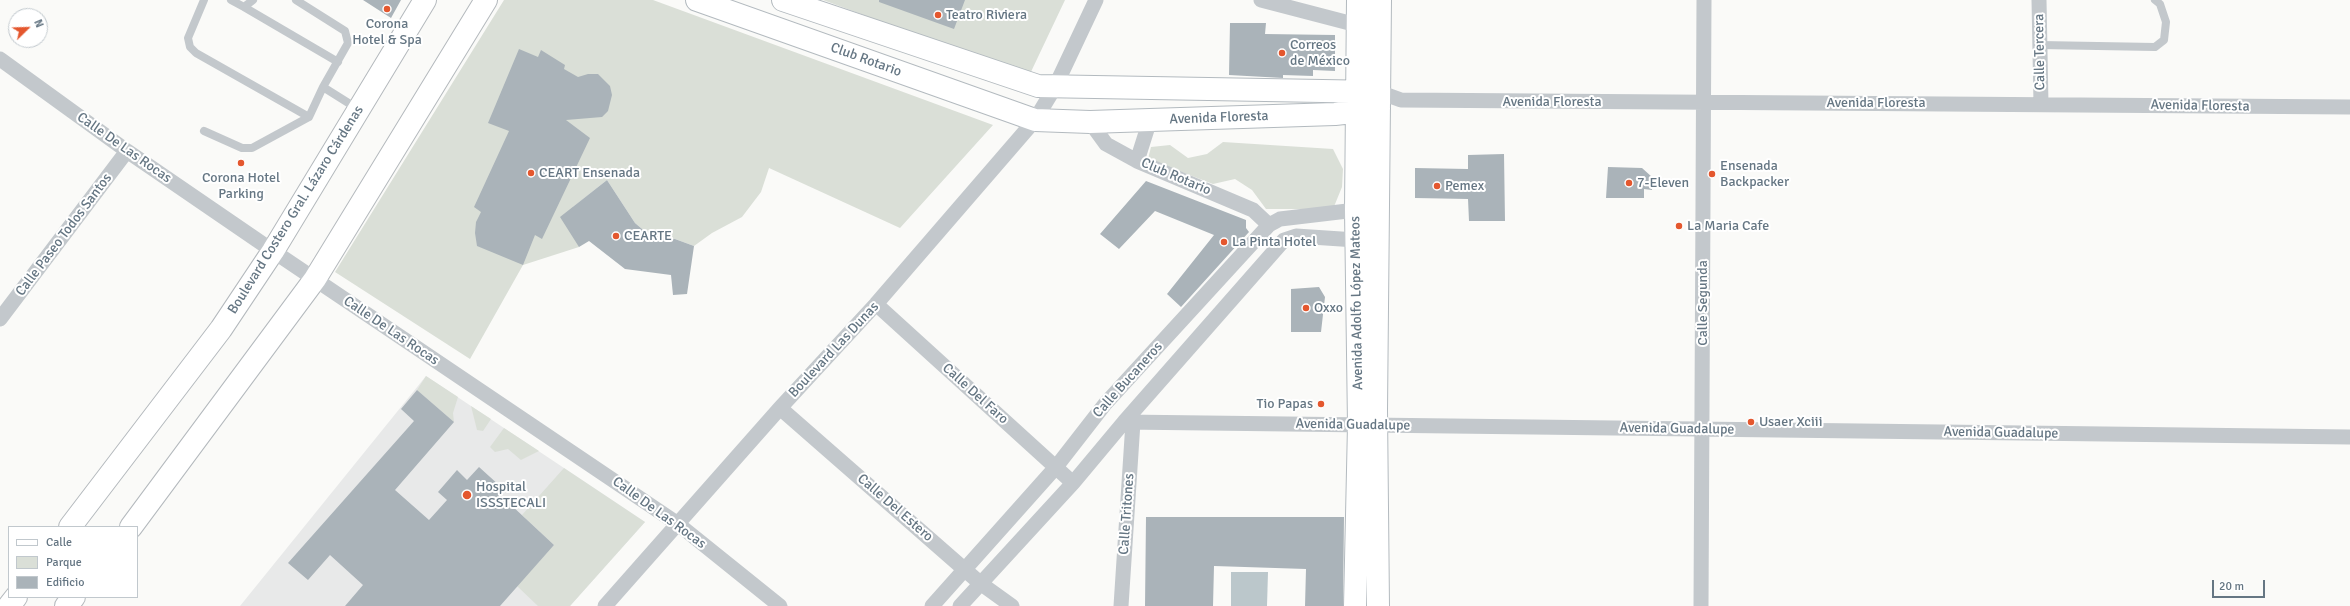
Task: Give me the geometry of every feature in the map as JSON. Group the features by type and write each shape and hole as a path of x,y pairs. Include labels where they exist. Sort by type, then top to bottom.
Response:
{"main road":[{"name":"Boulevard Costero Gral. Lázaro Cárdenas","path":"71,526 221,329 274,252 425,0"},
{"path":"132,526 315,279 486,0"},
{"name":"Club Rotario","path":"697,0 1035,120"},
{"path":"783,0 1038,86 1055,87"},
{"name":"Avenida Adolfo López Mateos","path":"1358,0 1356,240 1378,606"},
{"name":"Avenida Adolfo López Mateos","path":"1355,606 1367,425 1379,100 1380,0"},
{"name":"Avenida Floresta","path":"1055,87 1356,102"},
{"name":"Avenida Floresta","path":"1035,120 1090,122 1150,120 1379,100"},
{"path":"9,606 15,598"},
{"path":"66,606 73,598"}],"street":[{"name":"Boulevard Las Dunas","path":"605,606 780,408 876,304 1035,120 1055,87 1096,0"},
{"path":"1261,0 1357,26"},
{"name":"Calle Segunda","path":"1701,606 1704,0"},
{"name":"Calle Tercera","path":"2039,0 2041,104"},
{"name":"Calle De Las Rocas","path":"0,59 127,151 274,252 678,524 780,606"},
{"name":"Avenida Floresta","path":"1379,100 2350,107"},
{"path":"1136,161 1150,120"},
{"name":"Club Rotario","path":"1090,122 1106,144 1136,161 1253,210 1269,225"},
{"name":"Calle Paseo Todos Santos","path":"0,319 127,151"},
{"name":"Calle Bucaneros","path":"932,606 1056,467 1104,404 1269,225 1280,220 1356,210"},
{"name":"Calle Bucaneros","path":"960,606 1074,483 1128,422 1284,240 1296,236 1356,240"},
{"name":"Calle Del Faro","path":"876,304 1074,483"},
{"path":"1104,404 1128,422"},
{"name":"Calle Del Estero","path":"780,408 980,583 1012,606"},
{"name":"Avenida Guadalupe","path":"1128,422 2350,437"},
{"name":"Calle Tritones","path":"1121,606 1128,422"}],"lane":[{"path":"204,0 188,38 190,46 196,53 309,117"},
{"path":"231,0 338,62"},
{"path":"244,7 253,0"},
{"path":"204,131 242,148 252,148 309,117 323,87 348,43 345,31 296,0"},
{"path":"2040,45 2154,47 2164,40 2166,22 2160,4 2155,0"},
{"path":"323,87 359,109"}],"shaded area":[{"name":"Hospital ISSSTECALI","path":"426,376 645,522 570,606 240,606"},
{"path":"1231,572 1268,572 1267,606 1231,606"}],"green space":[{"name":"CEARTE","path":"504,0 653,0 993,125 900,228 769,168 761,192 742,217 712,233 694,246 675,239 648,234 635,223 607,180 573,207 579,247 523,265 470,359 335,272"},
{"path":"823,0 1065,0 1029,76"},
{"path":"1223,142 1333,149 1343,169 1342,187 1333,209 1266,209 1252,190 1235,179 1213,184 1148,159 1151,147 1170,145 1188,158 1207,154"},
{"path":"426,376 458,397 453,413 454,422 417,390"},
{"path":"471,406 491,419 483,431 477,430"},
{"path":"504,428 539,451 521,460 508,449 495,452 490,447"},
{"path":"564,468 645,522 570,606 538,606 517,586 554,545 522,515"}],"building":[{"name":"Corona Hotel & Spa","path":"363,0 401,0 391,18"},
{"name":"Teatro Riviera","path":"879,0 965,0 954,29 879,2"},
{"name":"Correos de México","path":"1230,23 1266,23 1265,34 1335,35 1335,71 1313,70 1313,76 1283,75 1283,78 1229,75"},
{"name":"CEART Ensenada","path":"519,49 538,57 541,50 565,65 564,69 578,77 588,74 598,74 610,86 612,95 608,111 602,117 566,120 590,138 542,239 535,235 523,265 477,246 475,233 476,222 481,212 474,207 509,131 488,123"},
{"path":"1504,154 1505,221 1469,221 1468,199 1415,198 1415,168 1468,169 1468,155"},
{"name":"7-Eleven","path":"1608,167 1642,168 1652,177 1652,190 1644,189 1644,198 1606,198"},
{"name":"CEARTE","path":"607,180 635,223 648,234 675,239 694,246 687,294 673,295 671,275 625,269 589,241 579,247 560,217"},
{"name":"La Pinta Hotel","path":"1146,181 1246,220 1246,228 1249,232 1181,307 1167,294 1214,235 1155,211 1119,249 1100,234"},
{"path":"1319,287 1325,297 1321,332 1291,332 1291,289"},
{"path":"417,390 454,422 395,490 429,520 447,500 438,492 457,470 467,480 479,467 500,486 496,491 554,545 500,606 345,606 363,585 330,555 308,580 288,563 414,421 401,409"},
{"path":"1146,517 1344,517 1343,606 1305,606 1306,569 1214,566 1213,606 1145,606"}],"place":[{"name":"Corona Hotel & Spa","path":"387,9"},
{"name":"Teatro Riviera","path":"938,15"},
{"name":"Correos de México","path":"1282,53"},
{"name":"Corona Hotel Parking","path":"241,163"},
{"name":"CEART Ensenada","path":"531,173"},
{"name":"Ensenada Backpacker","path":"1712,174"},
{"name":"7-Eleven","path":"1629,183"},
{"name":"Pemex","path":"1437,186"},
{"name":"La Maria Cafe","path":"1679,226"},
{"name":"CEARTE","path":"616,236"},
{"name":"La Pinta Hotel","path":"1224,242"},
{"name":"Oxxo","path":"1306,308"},
{"name":"Tio Papas","path":"1321,404"},
{"name":"Usaer Xciii","path":"1751,422"},
{"name":"Hospital ISSSTECALI","path":"467,495"}]}
